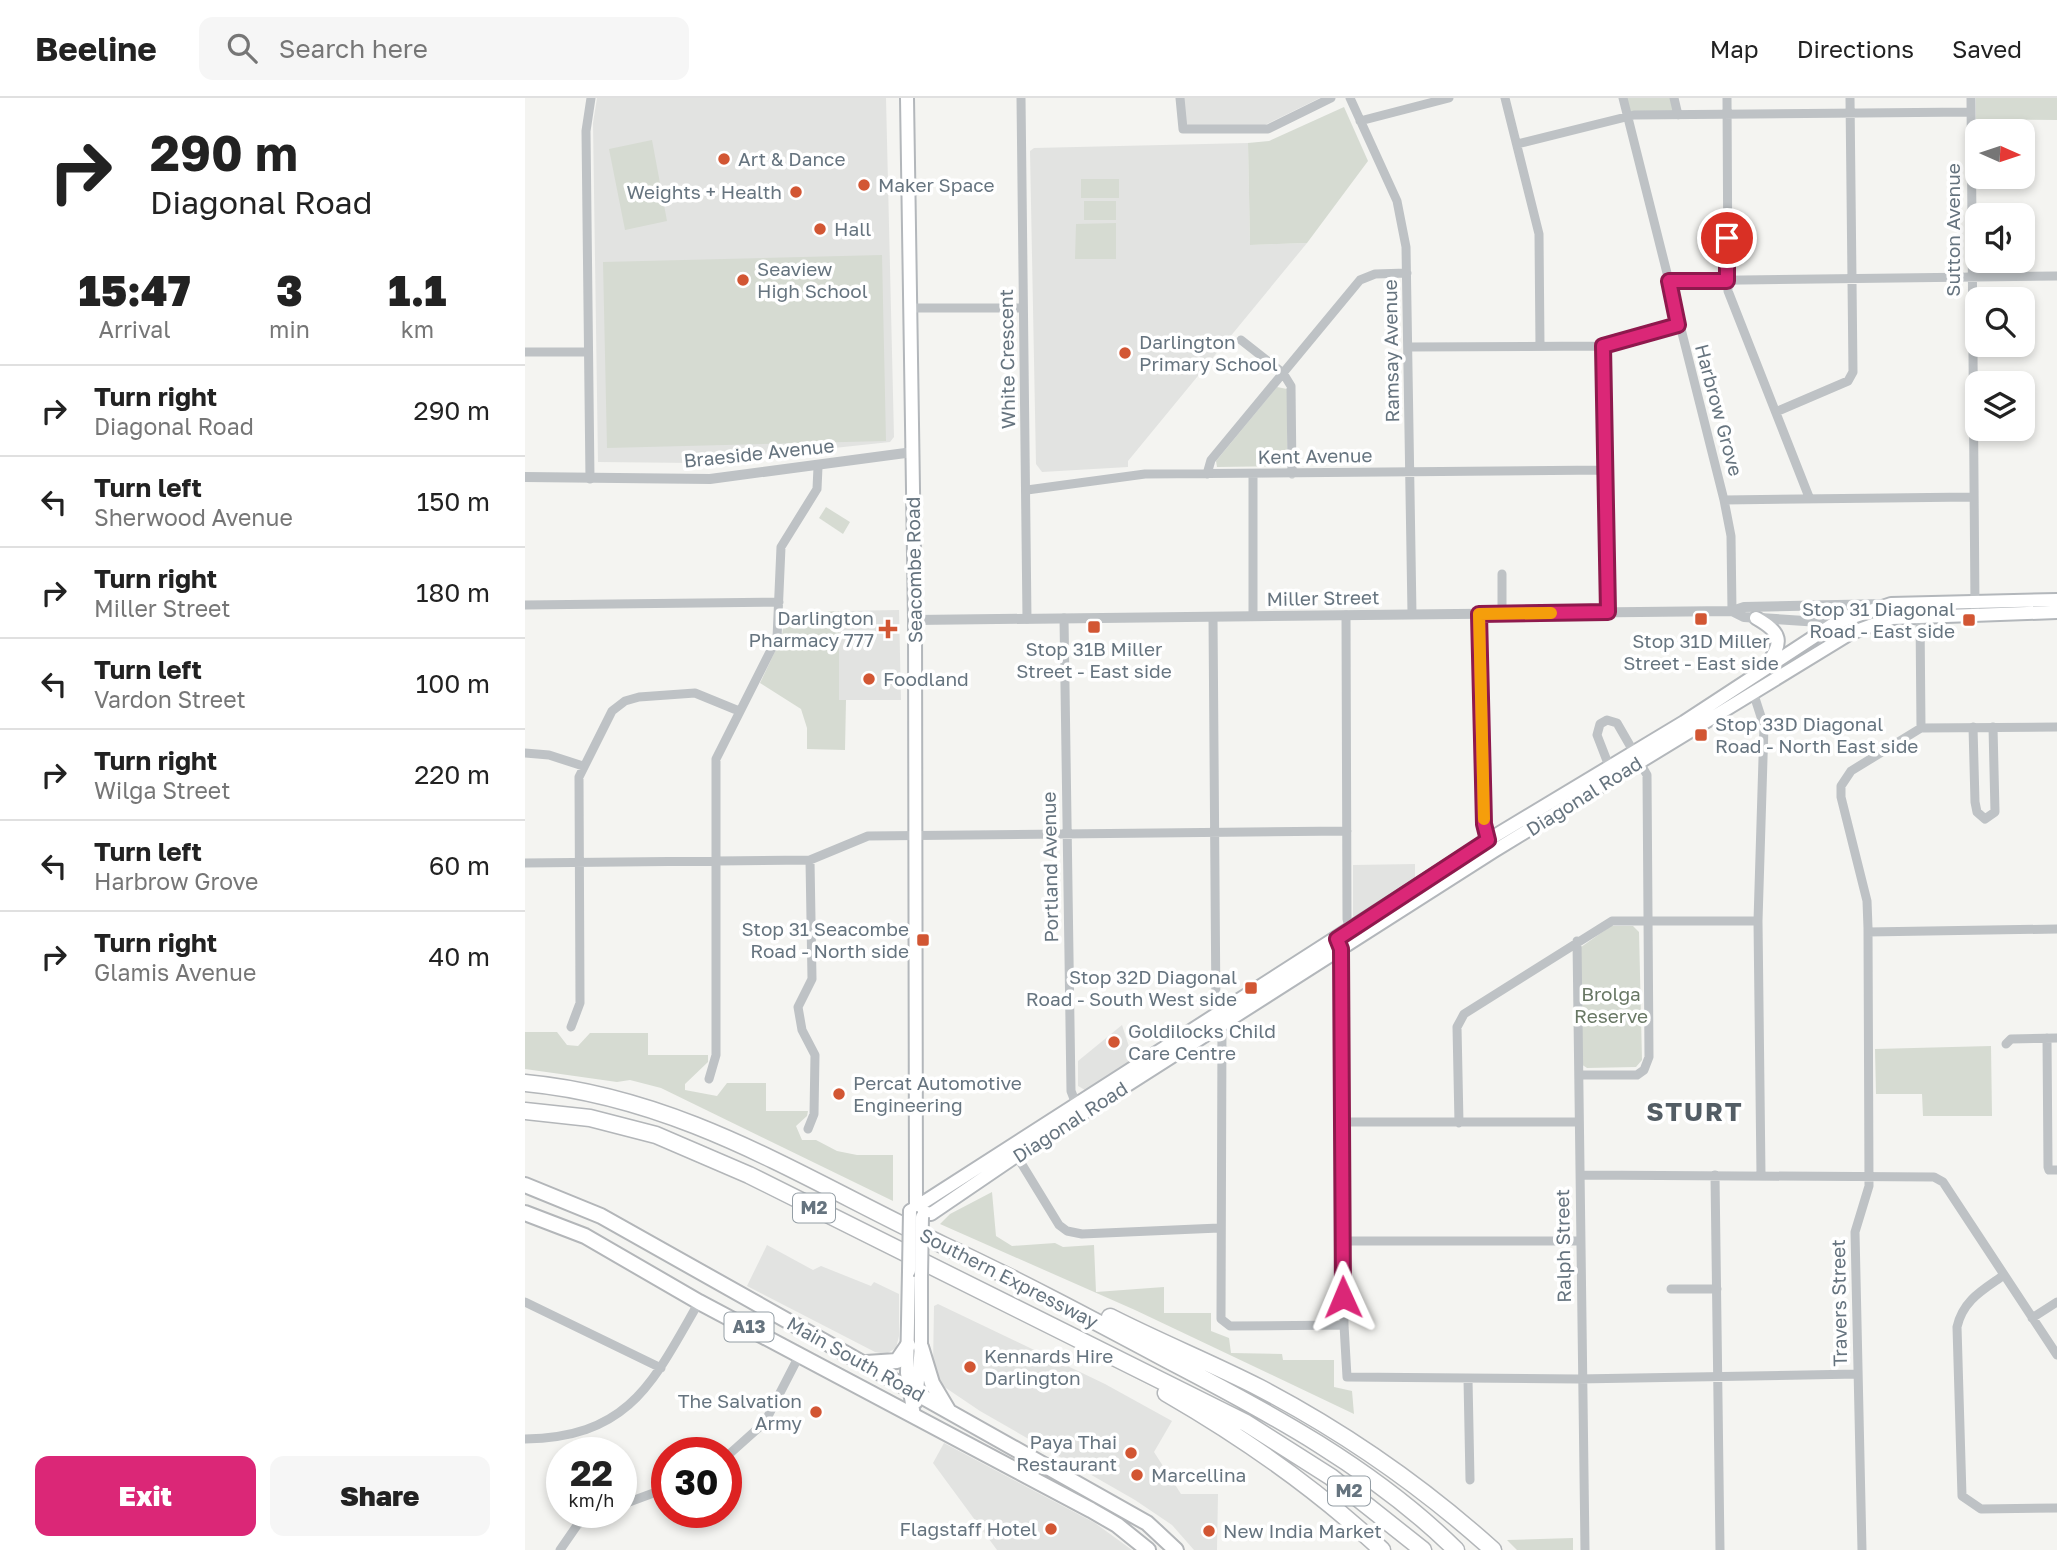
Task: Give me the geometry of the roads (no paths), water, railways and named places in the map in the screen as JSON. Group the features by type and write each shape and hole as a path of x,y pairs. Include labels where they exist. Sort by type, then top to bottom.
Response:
{"highway":[{"name":"Southern Expressway","path":"525,1083 627,1100 695,1123 983,1262 1301,1433 1376,1485 1456,1550"},
{"name":"Southern Expressway","path":"525,1111 590,1118 656,1135 693,1149 1246,1423 1331,1477 1423,1550"},
{"name":"Main South Road","path":"525,1185 601,1216 711,1280 866,1363 1147,1523 1176,1550"},
{"name":"Main South Road","path":"525,1213 585,1236 699,1302 1091,1510 1148,1550"},
{"path":"983,1262 1089,1306 1223,1369 1293,1406 1378,1460 1463,1522 1493,1550"},
{"path":"699,1302 711,1280"},
{"path":"866,1363 897,1361 914,1346"},
{"name":"A13","path":"914,1346 949,1410"},
{"name":"M2","path":"1089,1347 1249,1443 1315,1492 1382,1550"}],"main road":[{"name":"Seacombe Road","path":"907,98 915,620 916,1213 921,1277 914,1346 914,1416"},
{"name":"Diagonal Road","path":"916,1213 1491,846 1750,686 1875,622 2057,600"},
{"name":"Diagonal Road","path":"1750,686 1764,669 1835,623 1891,604 2057,612"},
{"path":"1756,618 1776,631 1778,637 1774,654 1764,669"},
{"path":"1835,623 1875,622"},
{"name":"Diagonal Road","path":"1339,944 1350,930 1491,846 1609,766 1636,756"},
{"name":"Seacombe Road","path":"914,1346 909,1271 916,1213"}],"street":[{"path":"590,479 586,131 591,98"},
{"name":"White Crescent","path":"1021,98 1027,619"},
{"path":"1180,98 1183,129 1241,131 1268,129 1331,98"},
{"name":"Ramsay Avenue","path":"1350,98 1397,201 1406,247 1412,614"},
{"path":"1360,121 1449,98"},
{"path":"1505,98 1539,234 1540,346"},
{"name":"Harbrow Grove","path":"1623,98 1724,500 1731,536 1732,611"},
{"path":"1674,98 1678,115"},
{"path":"1727,98 1728,291 1778,411 1809,497"},
{"path":"1778,411 1849,381 1853,372 1850,98"},
{"name":"Sutton Avenue","path":"1971,98 1972,497 1975,608"},
{"path":"1517,144 1628,117 1971,112"},
{"path":"1207,474 1211,460 1360,280 1375,274 1407,273"},
{"path":"1669,281 2057,276"},
{"path":"911,308 1023,308"},
{"path":"1409,347 1603,346 1678,325"},
{"path":"1241,340 1283,373 1292,391 1293,474"},
{"path":"1603,346 1608,612"},
{"path":"525,352 588,352"},
{"name":"Braeside Avenue","path":"525,477 710,480 913,452"},
{"path":"709,1079 716,1055 716,759 777,638 781,547 817,489 818,467"},
{"name":"Kent Avenue","path":"1027,490 1145,474 1605,470"},
{"path":"1253,475 1254,616"},
{"path":"1724,500 1972,497"},
{"path":"1502,574 1502,613"},
{"path":"525,605 779,601"},
{"name":"Miller Street","path":"1732,611 1744,607 1891,604"},
{"name":"Miller Street","path":"915,620 1732,611 1756,618 1835,623"},
{"path":"1479,614 1484,824 1491,846"},
{"path":"1346,615 1350,930"},
{"path":"1920,615 1921,728 2057,727"},
{"path":"1213,617 1221,1319 1224,1324 1344,1325"},
{"name":"Portland Avenue","path":"1064,618 1071,1091 1078,1109"},
{"path":"1750,686 1764,726 1758,921 1761,1175"},
{"path":"572,1027 580,1003 579,778 612,711 625,701 647,696 695,693 739,711"},
{"name":"Diagonal Road","path":"1609,766 1597,735 1600,724 1607,720 1617,723 1636,756"},
{"path":"1973,727 1975,802 1977,812 1986,819 1995,811 1993,727"},
{"name":"Travers Street","path":"1861,1550 1855,1232 1870,1176 1868,932 1867,901 1841,797 1841,786 1851,771 1921,728"},
{"path":"525,753 549,755 583,766"},
{"path":"1579,1075 1637,1075 1644,1070 1649,1057 1647,775 1636,756"},
{"path":"525,863 810,860 859,838 1347,831"},
{"path":"809,1129 814,1114 815,1055 802,1030 798,1007 812,979 810,860"},
{"path":"1459,1122 1459,1019 1612,921 1758,921"},
{"path":"1868,932 2057,929"},
{"name":"Ralph Street","path":"1577,941 1585,1550"},
{"path":"1339,944 1347,1377 1581,1379 1858,1374"},
{"path":"2006,1044 2011,1039 2052,1038 2048,1167 2049,1170 2057,1170"},
{"path":"1344,1122 1579,1122"},
{"path":"1014,1151 1059,1225 1067,1231 1082,1234 1219,1228"},
{"path":"1580,1175 1934,1177 1943,1182 2057,1356"},
{"path":"1715,1175 1720,1550"},
{"path":"1343,1241 1580,1241"},
{"path":"2004,1275 1972,1297 1960,1312 1957,1327 1962,1496 1981,1509 2057,1508"},
{"path":"1671,1289 1717,1289"},
{"path":"525,1302 661,1367"},
{"path":"525,1439 595,1427 633,1404 661,1367 699,1302"},
{"path":"2032,1318 2057,1302"},
{"path":"742,1443 765,1422 800,1354"},
{"path":"1468,1379 1471,1480"},
{"path":"560,1550 575,1528"}],"place":[{"name":"Art & Dance","path":"724,159"},
{"name":"Maker Space","path":"864,185"},
{"name":"Weights + Health","path":"796,192"},
{"name":"Hall","path":"820,229"},
{"name":"Seaview High School","path":"743,280"},
{"name":"Darlington Primary School","path":"1125,353"},
{"name":"Stop 31D Miller Street - East side","path":"1701,619"},
{"name":"Stop 31 Diagonal Road - East side","path":"1969,620"},
{"name":"Stop 31B Miller Street - East side","path":"1094,627"},
{"name":"Darlington Pharmacy 777","path":"888,629"},
{"name":"Foodland","path":"869,679"},
{"name":"Stop 33D Diagonal Road - North East side","path":"1701,735"},
{"name":"Stop 31 Seacombe Road - North side","path":"923,940"},
{"name":"Stop 32D Diagonal Road - South West side","path":"1251,988"},
{"name":"Goldilocks Child Care Centre","path":"1114,1042"},
{"name":"Percat Automotive Engineering","path":"839,1094"},
{"name":"Kennards Hire Darlington","path":"970,1367"},
{"name":"The Salvation Army","path":"816,1412"},
{"name":"Paya Thai Restaurant","path":"1131,1453"},
{"name":"Marcellina","path":"1137,1475"},
{"name":"Flagstaff Hotel","path":"1051,1529"},
{"name":"New India Market","path":"1209,1531"}],"district":[{"name":"STURT","path":"1695,1112"}],"park label":[{"name":"Brolga Reserve","path":"1611,1005"}]}
